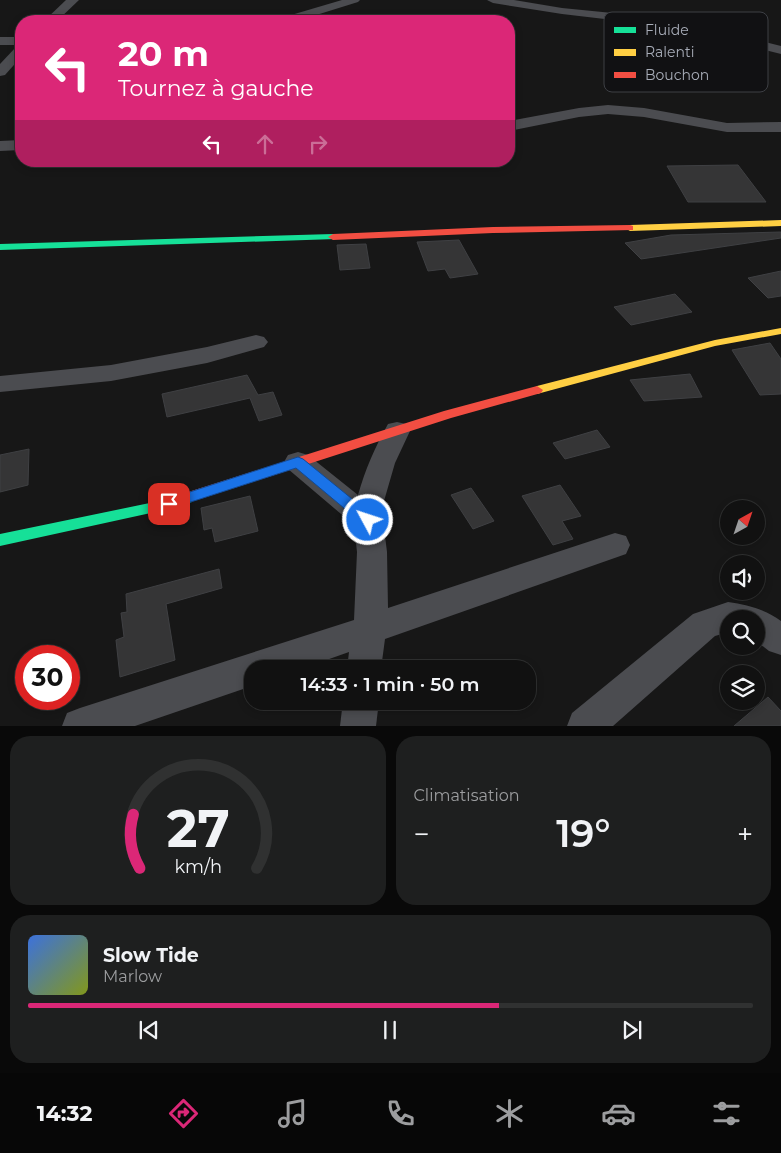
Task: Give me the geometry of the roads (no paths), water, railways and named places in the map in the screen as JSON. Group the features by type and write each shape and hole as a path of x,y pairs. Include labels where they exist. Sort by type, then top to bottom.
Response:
{"street":[{"path":"57,15 73,0"},
{"path":"304,15 310,0"},
{"path":"304,15 354,0"},
{"path":"492,0 553,10 604,16"},
{"path":"0,41 15,41"},
{"path":"768,47 781,50"},
{"path":"0,72 15,56"},
{"path":"0,81 14,77"},
{"path":"515,125 576,114 620,110 724,127 758,129 781,127"},
{"path":"0,146 15,145"},
{"path":"0,247 242,241 493,230 562,230 781,223"},
{"path":"0,540 169,504 448,414 715,343 781,331"},
{"path":"0,384 111,373 256,342"},
{"path":"365,660 372,608 372,552 368,520 370,501 381,463 397,431"},
{"path":"298,462 368,520"},
{"path":"281,660 615,545"},
{"path":"585,726 705,624 720,619"},
{"path":"765,628 781,640"},
{"path":"80,726 244,672"},
{"path":"358,726 360,710"}]}
